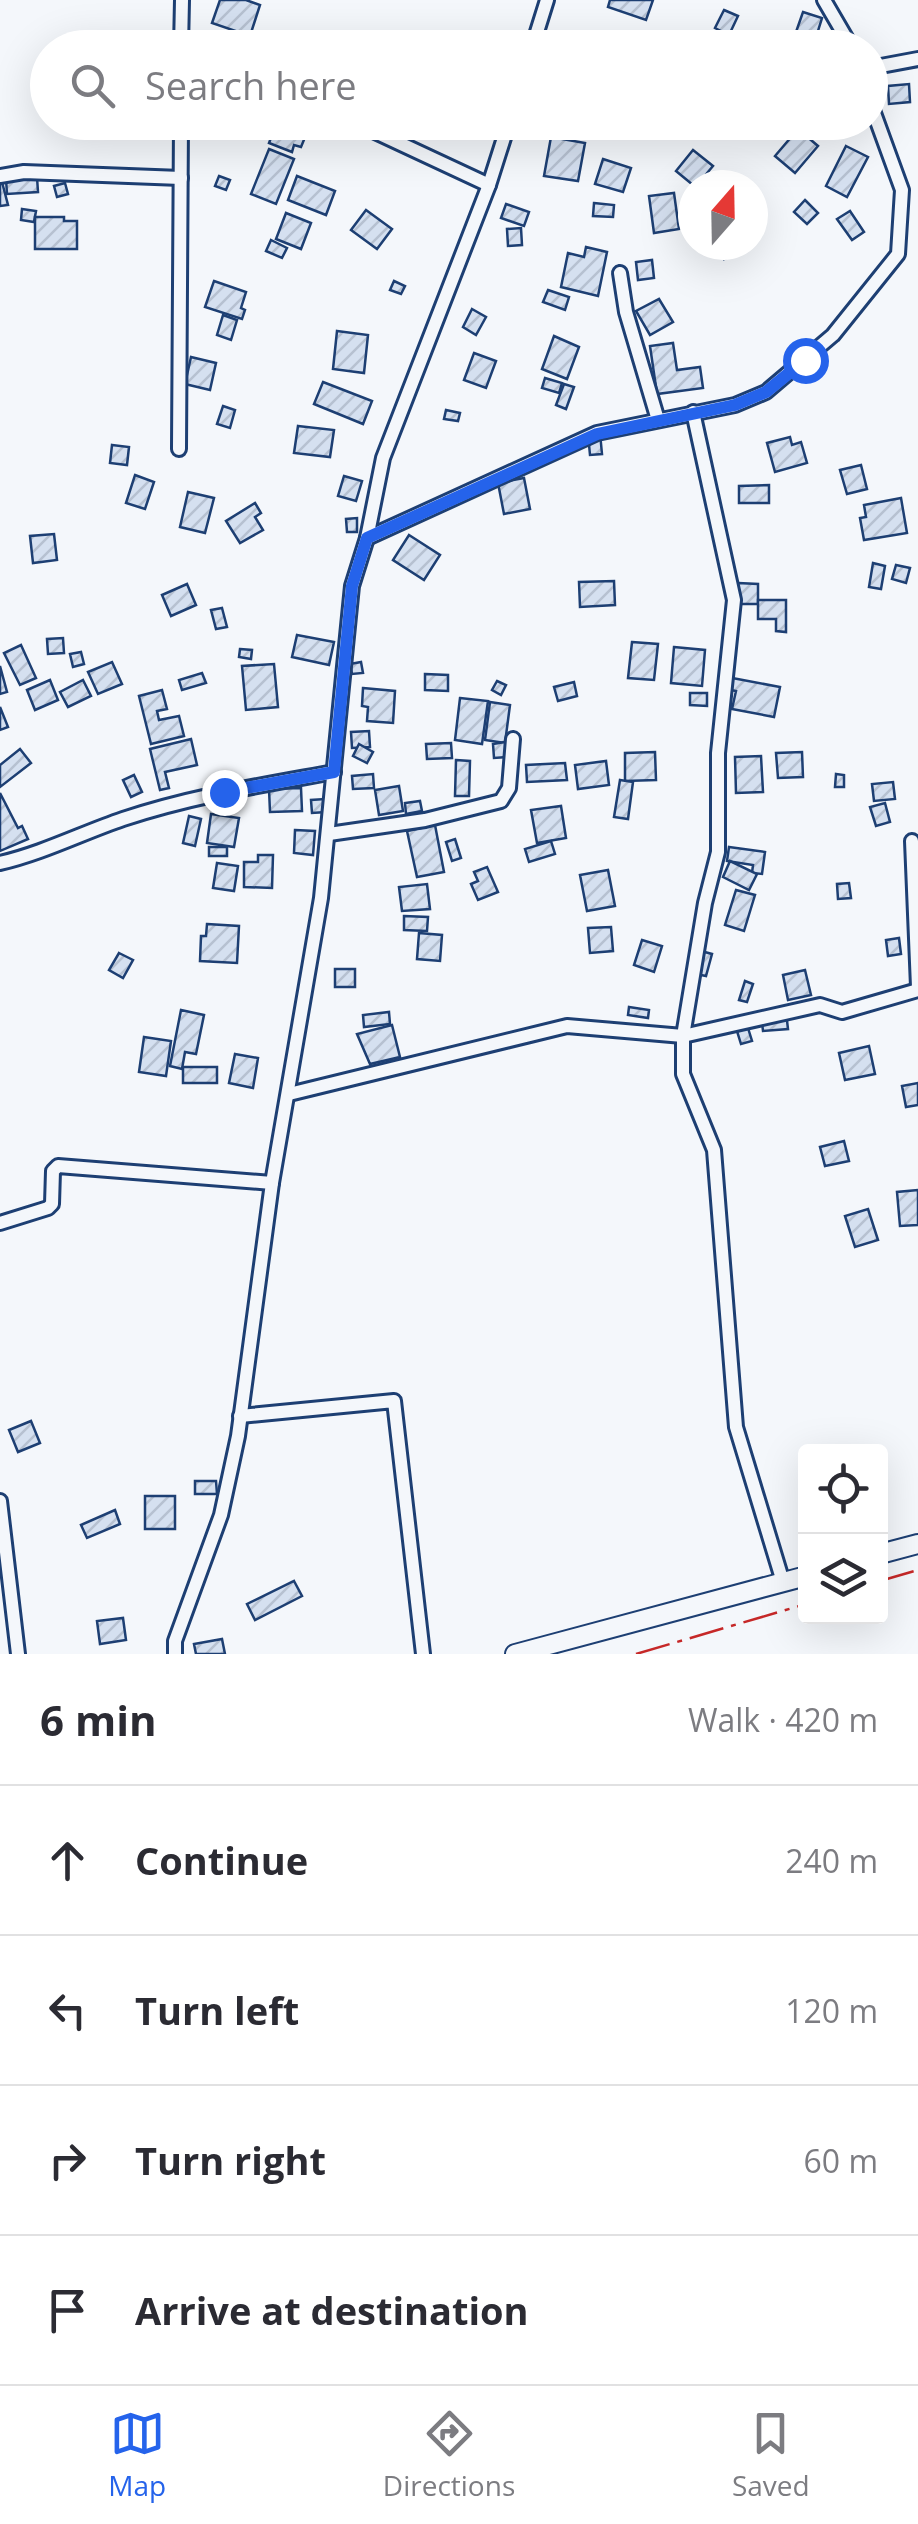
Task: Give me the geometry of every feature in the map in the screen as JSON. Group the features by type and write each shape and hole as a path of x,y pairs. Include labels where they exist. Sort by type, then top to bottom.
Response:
{"main road":[{"path":"888,1552 918,1544"},
{"path":"516,1654 798,1578"}],"street":[{"path":"182,0 182,30"},
{"path":"538,30 547,0"},
{"path":"824,0 842,30"},
{"path":"888,65 918,59"},
{"path":"179,448 181,140"},
{"path":"393,140 489,185"},
{"path":"175,1654 175,1641 221,1516 240,1416 272,1183 328,834 352,586 367,538 383,458 503,140"},
{"path":"367,538 597,434 735,405 766,392 833,336 898,254 902,190 884,140"},
{"path":"0,176 24,172 180,178"},
{"path":"620,274 626,312 658,420"},
{"path":"693,412 734,600 718,753 718,852 683,1036 682,1074 714,1150 736,1427 783,1582"},
{"path":"328,834 425,820 501,801 510,788 513,739"},
{"path":"0,862 30,856 124,819 224,792 334,772"},
{"path":"289,1094 567,1026 683,1036 820,1006 842,1012 918,988 912,841"},
{"path":"0,1223 48,1208 52,1204 53,1171 58,1166 272,1183"},
{"path":"240,1416 394,1400 423,1654"},
{"path":"0,1501 18,1654"}],"building":[{"path":"220,0 246,0 260,5 252,30 232,30 212,23"},
{"path":"610,0 653,0 646,20 608,7"},
{"path":"724,10 738,16 731,30 715,28"},
{"path":"803,12 822,18 818,30 797,30"},
{"path":"909,84 910,102 889,104 888,86"},
{"path":"304,140 301,147 294,145 292,152 269,143"},
{"path":"550,140 585,143 578,181 544,176"},
{"path":"789,140 811,140 818,146 795,173 775,156"},
{"path":"846,146 868,157 847,197 826,186"},
{"path":"269,149 294,159 276,204 251,194"},
{"path":"693,150 713,166 710,170 676,171"},
{"path":"603,159 631,168 623,192 595,184"},
{"path":"219,176 230,180 226,190 215,186"},
{"path":"297,176 335,191 326,215 288,200"},
{"path":"37,177 38,192 7,194 6,179"},
{"path":"0,183 8,205 0,206"},
{"path":"65,183 68,194 57,197 54,186"},
{"path":"674,193 678,229 654,233 649,196"},
{"path":"805,200 818,213 807,224 794,212"},
{"path":"594,203 614,205 613,217 593,216"},
{"path":"506,204 529,212 524,226 501,218"},
{"path":"22,209 36,211 34,222 21,220"},
{"path":"366,210 392,229 377,249 351,230"},
{"path":"850,211 864,232 852,240 837,219"},
{"path":"286,213 311,223 301,249 276,239"},
{"path":"35,217 77,221 77,249 35,249"},
{"path":"521,228 522,245 508,246 507,229"},
{"path":"271,240 287,248 282,258 266,251"},
{"path":"586,247 607,252 598,296 561,287 568,253 584,257"},
{"path":"652,260 654,278 638,280 636,262"},
{"path":"214,281 246,292 242,319 205,307"},
{"path":"394,281 405,286 401,294 390,290"},
{"path":"548,290 569,297 565,310 543,302"},
{"path":"659,299 673,322 650,335 636,311"},
{"path":"472,309 486,317 476,335 463,327"},
{"path":"223,315 237,320 231,340 217,335"},
{"path":"337,331 368,335 364,373 333,369"},
{"path":"554,336 579,347 567,379 542,369"},
{"path":"673,343 677,370 700,367 703,388 657,394 650,346"},
{"path":"474,353 496,361 486,388 464,380"},
{"path":"191,357 216,363 210,390 185,384"},
{"path":"545,378 562,383 559,393 542,388"},
{"path":"323,382 372,401 363,424 314,404"},
{"path":"564,384 574,387 566,409 556,405"},
{"path":"223,406 235,410 230,428 217,424"},
{"path":"446,410 460,413 458,421 444,419"},
{"path":"298,426 334,430 330,457 294,453"},
{"path":"600,433 602,454 590,455 588,434"},
{"path":"790,437 792,445 801,442 807,463 775,472 767,443"},
{"path":"112,445 129,447 127,465 110,463"},
{"path":"861,465 867,489 847,494 840,470"},
{"path":"135,475 154,482 145,509 126,503"},
{"path":"344,476 362,481 356,501 338,496"},
{"path":"524,478 530,509 504,514 498,483"},
{"path":"769,485 769,503 739,503 739,486"},
{"path":"188,492 214,498 205,533 180,527"},
{"path":"901,498 907,533 864,540 860,518 866,517 864,505"},
{"path":"255,503 261,513 255,517 263,530 240,543 226,521"},
{"path":"357,518 357,532 347,532 346,519"},
{"path":"54,534 57,560 33,563 30,536"},
{"path":"409,535 440,555 424,580 393,560"},
{"path":"873,563 885,566 881,589 869,587"},
{"path":"896,565 910,568 906,583 892,579"},
{"path":"614,581 615,605 580,607 579,582"},
{"path":"738,583 758,584 758,604 737,604"},
{"path":"187,584 196,605 171,616 162,595"},
{"path":"758,600 786,600 786,632 776,631 776,619 758,619"},
{"path":"222,608 227,627 216,629 211,610"},
{"path":"297,635 334,642 329,665 292,657"},
{"path":"63,638 64,653 48,654 47,639"},
{"path":"632,642 658,644 654,680 628,678"},
{"path":"21,645 36,678 20,685 4,653"},
{"path":"674,647 705,650 702,686 671,683"},
{"path":"240,649 252,650 251,659 239,657"},
{"path":"81,652 84,664 73,667 70,654"},
{"path":"112,662 122,684 98,694 88,672"},
{"path":"361,662 363,673 352,674 350,664"},
{"path":"274,664 278,707 246,710 242,666"},
{"path":"0,666 7,692 0,694"},
{"path":"202,673 206,683 182,690 179,680"},
{"path":"425,674 448,675 448,691 425,690"},
{"path":"727,677 780,687 774,717 732,709 736,691 725,689"},
{"path":"50,680 58,700 35,710 27,690"},
{"path":"83,680 91,696 68,707 60,692"},
{"path":"497,681 506,685 501,695 492,690"},
{"path":"574,682 577,696 558,701 554,687"},
{"path":"363,688 395,691 393,723 367,721 368,707 362,706"},
{"path":"162,690 167,709 157,711 159,720 179,716 184,736 151,744 139,696"},
{"path":"690,693 707,693 707,706 690,705"},
{"path":"460,698 488,701 482,744 455,740"},
{"path":"490,702 510,705 505,743 485,740"},
{"path":"0,707 8,727 0,730"},
{"path":"369,731 370,747 352,748 351,732"},
{"path":"191,739 197,765 165,772 169,788 160,790 150,749"},
{"path":"505,742 507,757 494,758 493,744"},
{"path":"451,743 452,758 427,759 426,744"},
{"path":"359,744 373,752 367,763 353,756"},
{"path":"20,749 31,763 0,787 0,765"},
{"path":"655,752 656,780 625,781 625,753"},
{"path":"802,752 803,777 778,778 776,753"},
{"path":"761,756 763,792 736,793 735,757"},
{"path":"456,760 470,761 469,796 455,796"},
{"path":"606,761 609,785 578,789 575,765"},
{"path":"565,763 567,780 527,782 526,765"},
{"path":"373,774 374,788 353,789 352,776"},
{"path":"836,774 844,775 844,787 835,787"},
{"path":"134,775 142,792 131,797 123,780"},
{"path":"620,780 633,782 628,819 614,817"},
{"path":"893,782 895,799 874,801 872,784"},
{"path":"399,786 403,811 379,815 375,790"},
{"path":"301,788 302,811 270,812 269,789"},
{"path":"0,793 28,839 0,851"},
{"path":"325,799 326,812 312,813 311,800"},
{"path":"420,801 422,811 406,814 405,803"},
{"path":"885,803 890,822 876,826 870,807"},
{"path":"561,806 566,838 537,843 531,810"},
{"path":"211,814 239,818 234,847 207,843"},
{"path":"189,816 201,819 195,846 183,843"},
{"path":"435,825 444,872 417,877 407,831"},
{"path":"295,830 315,831 313,855 294,853"},
{"path":"455,839 461,858 452,861 446,842"},
{"path":"551,841 555,854 529,862 525,849"},
{"path":"209,847 227,847 227,856 209,856"},
{"path":"729,847 765,852 762,874 752,873 753,865 727,861"},
{"path":"258,855 273,855 272,888 244,887 244,862 258,862"},
{"path":"730,861 757,874 749,890 723,877"},
{"path":"217,863 238,866 234,891 213,888"},
{"path":"487,867 498,892 478,900 471,884 478,881 474,872"},
{"path":"608,870 615,906 587,911 580,875"},
{"path":"849,883 851,898 838,899 837,884"},
{"path":"427,884 430,909 402,911 399,887"},
{"path":"736,890 755,895 744,931 725,925"},
{"path":"404,916 428,917 427,931 404,930"},
{"path":"207,924 239,926 237,963 200,961 201,936 206,936"},
{"path":"611,927 613,951 590,953 588,928"},
{"path":"419,933 442,935 440,961 417,959"},
{"path":"899,938 901,954 888,956 886,940"},
{"path":"642,940 662,946 654,972 634,965"},
{"path":"701,951 712,954 706,976 696,974"},
{"path":"119,953 133,960 123,978 109,970"},
{"path":"335,969 355,969 355,987 335,987"},
{"path":"805,970 811,995 788,1000 783,975"},
{"path":"745,981 753,984 747,1002 739,1000"},
{"path":"629,1007 649,1010 648,1018 628,1015"},
{"path":"181,1010 204,1015 196,1054 185,1052 182,1069 170,1066"},
{"path":"389,1012 390,1024 364,1027 363,1015"},
{"path":"786,1012 788,1029 763,1031 761,1014"},
{"path":"392,1025 400,1057 370,1064 357,1034"},
{"path":"748,1028 752,1041 741,1044 737,1031"},
{"path":"144,1037 171,1041 166,1076 139,1072"},
{"path":"869,1046 875,1074 845,1080 839,1053"},
{"path":"235,1054 258,1058 253,1088 229,1083"},
{"path":"183,1067 217,1067 217,1083 183,1083"},
{"path":"918,1083 918,1105 906,1107 902,1086"},
{"path":"844,1141 849,1161 825,1166 820,1147"},
{"path":"918,1190 918,1225 900,1226 897,1192"},
{"path":"868,1209 878,1240 855,1247 845,1216"},
{"path":"31,1421 40,1443 18,1452 9,1430"},
{"path":"195,1481 216,1481 217,1494 195,1494"},
{"path":"145,1496 175,1496 175,1529 145,1529"},
{"path":"115,1510 120,1524 87,1538 81,1525"},
{"path":"294,1581 302,1596 255,1620 247,1604"},
{"path":"123,1618 126,1640 100,1644 97,1621"},
{"path":"222,1639 225,1654 196,1654 194,1644"}],"power":[{"path":"888,1579 918,1570"},
{"path":"636,1654 798,1606"}],"route":[{"path":"224,792 334,772 352,586 367,538 597,434 735,405 766,392 805,360"}]}
